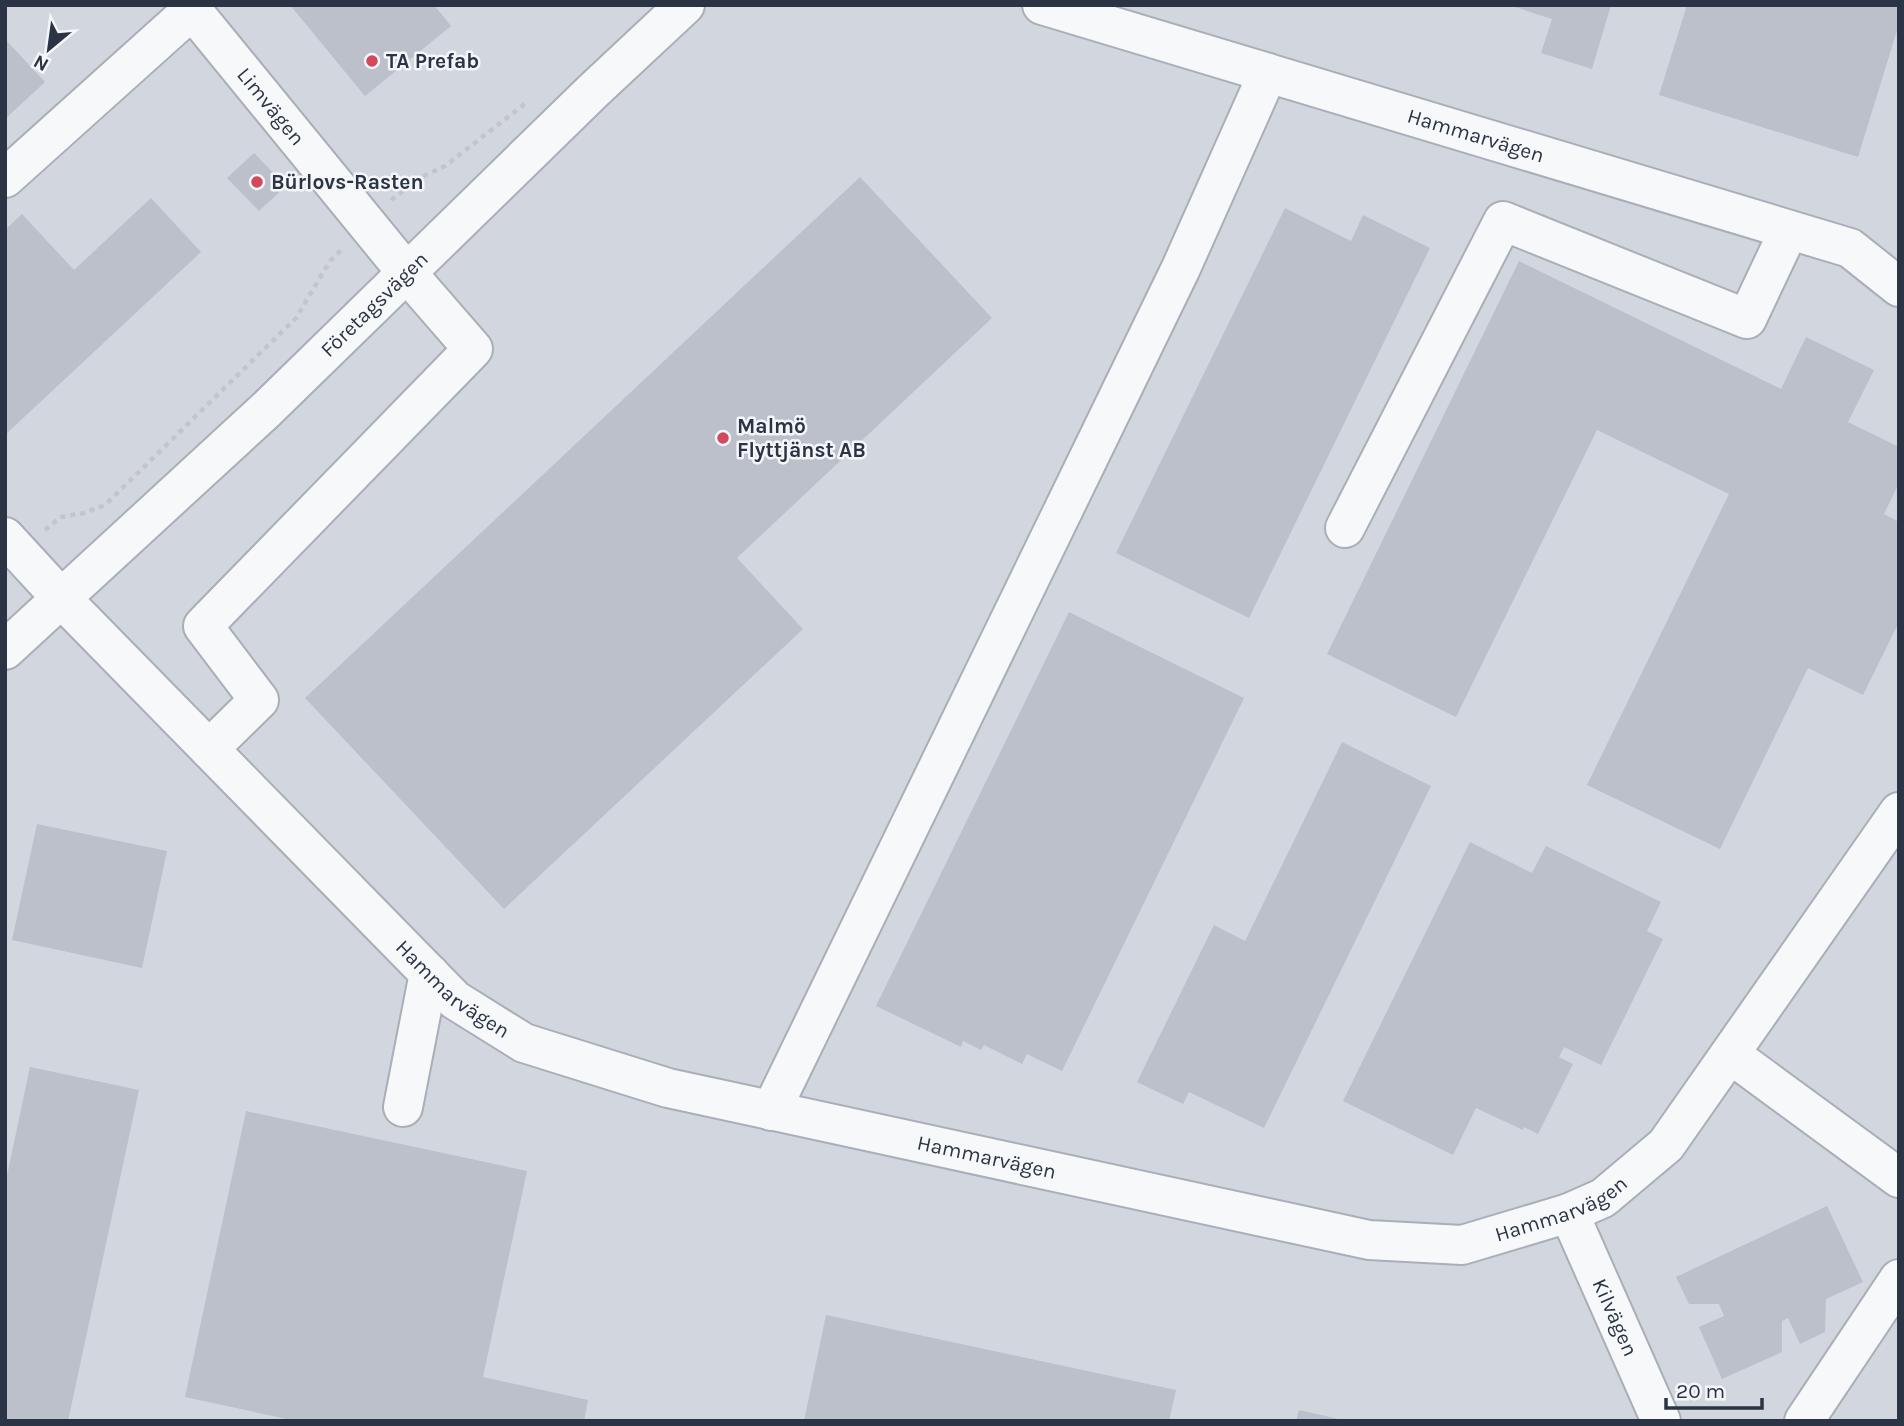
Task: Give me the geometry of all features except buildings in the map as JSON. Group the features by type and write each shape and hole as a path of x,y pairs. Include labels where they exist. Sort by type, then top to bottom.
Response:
{"street":[{"name":"Företagsvägen","path":"5,650 257,418 684,5"},
{"name":"Hammarvägen","path":"1042,5 1850,248 1899,287"},
{"name":"Limvägen","path":"190,8 407,273 473,349 202,626 259,700 209,750"},
{"path":"5,178 190,8"},
{"path":"771,1111 1181,268 1268,73"},
{"path":"1345,528 1503,221 1747,319 1789,230"},
{"path":"12,545 62,599"},
{"name":"Hammarvägen","path":"62,599 455,1000 524,1042 668,1088 1369,1240 1462,1245 1569,1213 1602,1198 1666,1145 1899,812"},
{"path":"403,1107 429,973"},
{"path":"1730,1054 1899,1178"},
{"name":"Kilvägen","path":"1569,1213 1661,1421"},
{"path":"1804,1421 1899,1279"}],"path":[{"path":"12,545 41,532 61,517 84,513 105,505 296,318 330,261 366,223 396,196 422,177 445,166 527,102"}],"shaded area":[{"path":"5,5 1899,5 1899,1421 5,1421"}],"place":[{"name":"TA Prefab","path":"372,61"},
{"name":"Bürlovs-Rasten","path":"257,182"},
{"name":"Malmö Flyttjänst AB","path":"723,438"}]}
